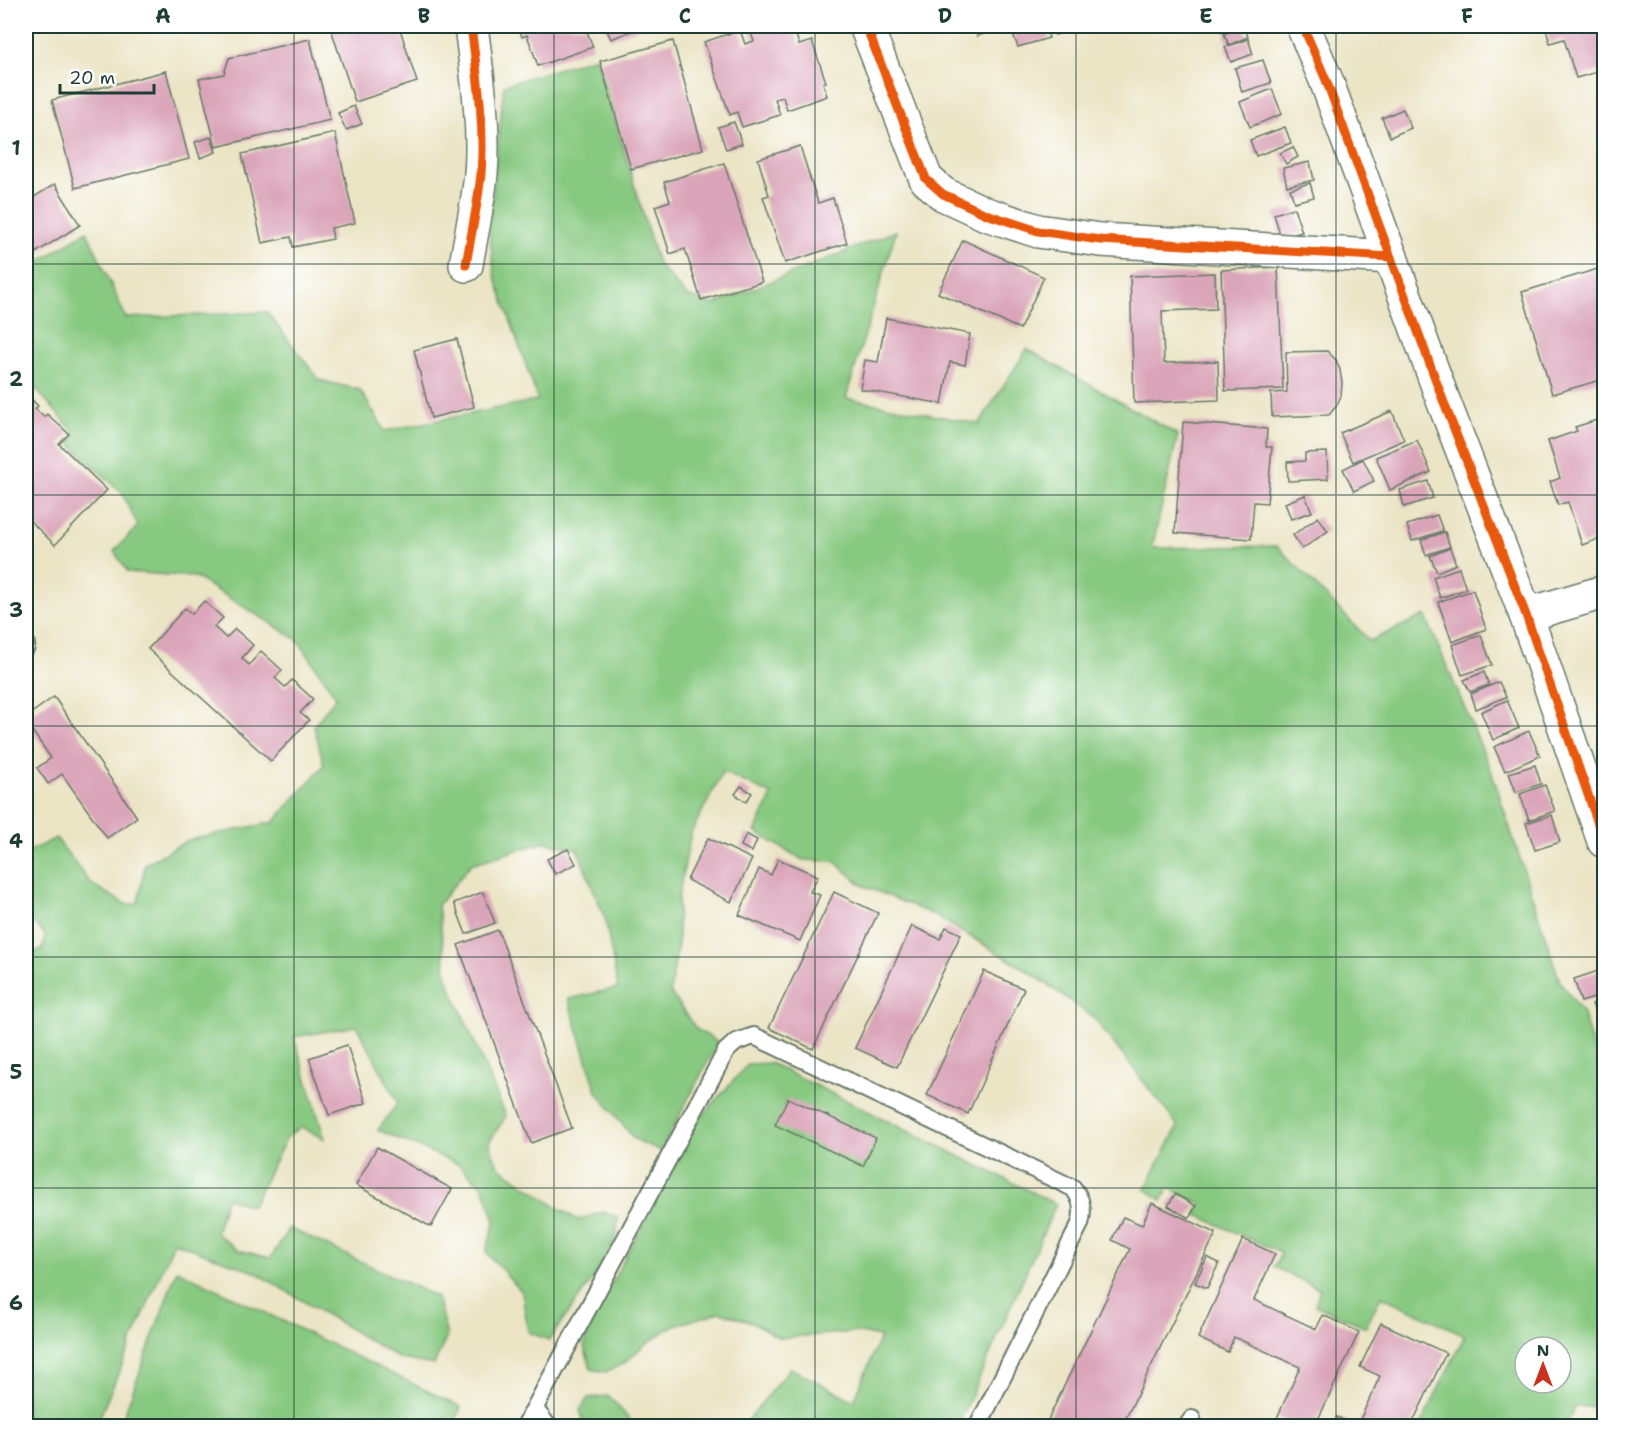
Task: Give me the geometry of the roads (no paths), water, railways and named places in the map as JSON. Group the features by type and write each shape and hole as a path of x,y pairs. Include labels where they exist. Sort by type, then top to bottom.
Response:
{"street":[{"path":"466,265 481,173 481,128 471,26"},
{"path":"866,26 926,179 943,194 986,214 1038,231 1100,240 1391,257"},
{"path":"1303,26 1326,80 1443,400 1526,615 1605,841"},
{"path":"1526,615 1605,592"}],"lane":[{"path":"525,1426 726,1051 736,1042 754,1036 1073,1188 1080,1196 1083,1213 1080,1224 978,1426"},
{"path":"535,1409 548,1426"}]}
